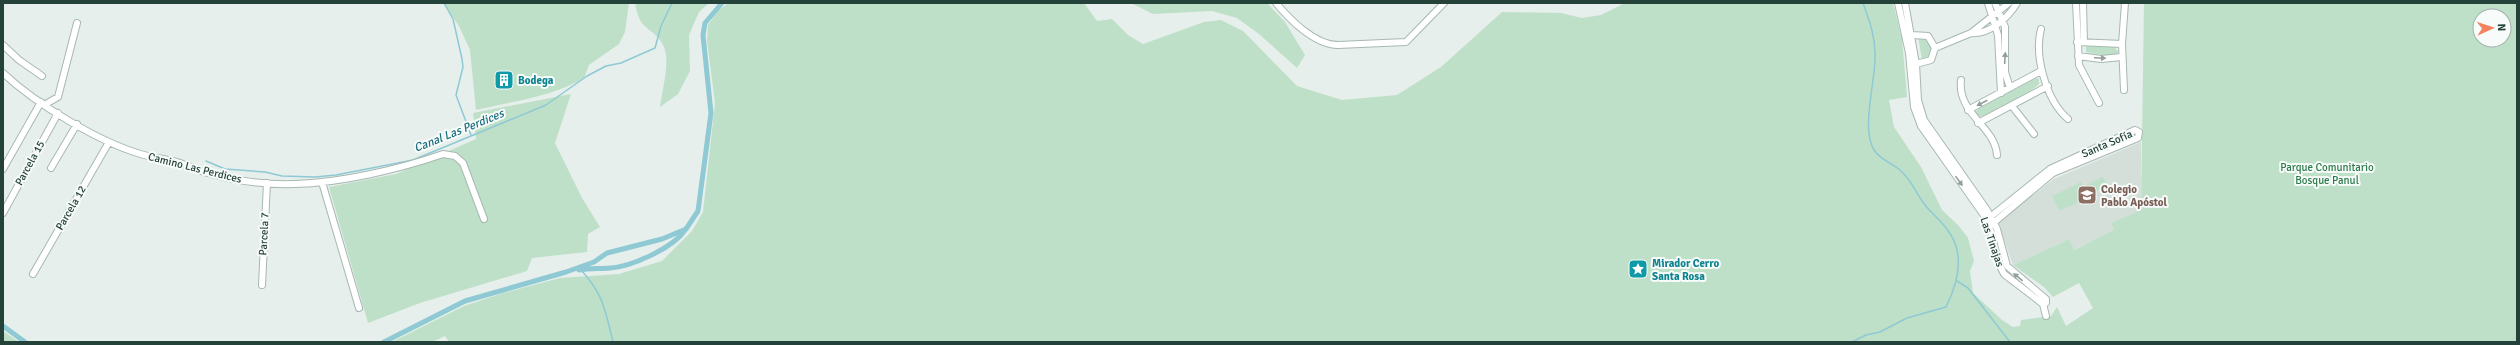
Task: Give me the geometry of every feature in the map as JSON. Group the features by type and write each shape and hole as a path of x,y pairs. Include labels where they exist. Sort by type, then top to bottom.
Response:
{"street":[{"path":"1276,3 1300,28 1329,44 1338,45 1406,42 1444,3"},
{"name":"Las Tinajas","path":"1898,3 1907,43 1913,100 1918,120 1990,221"},
{"name":"Las Tinajas","path":"1905,3 1912,35 1916,64 1918,100 1924,120 1990,221 1998,262 2004,274 2043,304 2046,316"},
{"path":"1988,3 1998,34 2000,93"},
{"path":"1995,3 2004,27 2006,79 2010,88"},
{"path":"1916,64 1931,60 1936,48 1971,33 2009,3"},
{"path":"1971,33 1978,34 1995,26 2002,21 2017,3"},
{"path":"2076,3 2081,42"},
{"path":"2083,3 2081,42 2078,56 2079,65 2099,103"},
{"path":"2124,90 2122,44 2125,3"},
{"path":"3,169 43,104 58,97 77,23"},
{"path":"2041,29 2038,49 2041,71 2059,109 2068,119"},
{"path":"1912,35 1926,35 1931,38 1936,48"},
{"path":"2081,42 2122,44"},
{"path":"3,45 19,60 42,76"},
{"path":"2078,56 2101,59 2122,57"},
{"path":"1968,110 2041,71"},
{"name":"Camino Las Perdices","path":"3,73 43,104 109,142 143,155 178,162 208,173 248,182 322,182 402,167 443,154 450,155 463,163 484,219"},
{"path":"1961,80 1961,96 1968,110 1992,142 1997,156"},
{"path":"1978,123 2048,86"},
{"path":"2012,106 2034,134"},
{"name":"Parcela 15","path":"3,213 58,113"},
{"path":"51,168 76,124"},
{"name":"Santa Sofía","path":"2135,130 2139,132 2138,138 2053,173 1990,221 2050,169 2135,130"},
{"name":"Parcela 12","path":"33,274 109,142"},
{"path":"322,182 358,308"},
{"name":"Parcela 7","path":"262,285 267,183"}],"shaded area":[{"name":"Colegio Pablo Apóstol","path":"2141,142 2141,210 2112,223 2115,230 2073,250 2069,239 2013,265 1998,222 2054,179"}],"green space":[{"path":"443,3 629,3 625,32 619,44 589,65 584,78 559,90 546,94 476,110 470,50 459,26"},
{"path":"635,3 709,3 699,12 689,35 690,71 678,94 660,107 666,74 665,49 657,37 642,23"},
{"name":"Parque Comunitario Bosque Panul","path":"728,3 1084,3 1097,21 1112,19 1128,35 1143,44 1204,22 1221,20 1243,31 1297,86 1342,100 1397,95 1441,67 1502,12 1561,13 1582,18 1601,15 1625,3 1893,3 1902,39 1907,97 1889,100 1894,127 1921,167 1942,210 1958,225 1968,238 1974,261 1970,271 1973,293 2002,320 2013,327 2020,326 2021,320 2051,316 2057,307 2066,326 2093,308 2079,283 2053,297 2044,287 2013,265 2069,239 2074,250 2114,230 2111,223 2141,210 2144,3 2517,3 2517,342 449,342 445,336 432,342 392,342 464,306 503,293 560,278 619,274 662,261 692,231 703,212 715,103 707,41 708,25 718,11"},
{"path":"1131,3 1267,3 1285,22 1305,55 1297,68 1259,34 1237,18 1212,11 1153,14"},
{"path":"1918,36 1926,37 1933,48 1929,57 1922,60"},
{"path":"2086,46 2114,47 2119,52 2113,55 2094,54 2086,52"},
{"path":"2036,78 2039,79 2039,84 2019,99 1991,114 1978,116 1976,112 1978,109"},
{"path":"571,94 555,143 582,198 600,227 588,234 587,252 532,258 527,271 420,303 368,323 329,187 396,174 476,139 473,113"},
{"path":"2103,177 2107,186 2089,195 2084,186"},
{"path":"2081,182 2088,198 2059,211 2052,196"},
{"path":"3,331 19,342 3,342"}],"waterway":[{"path":"444,3 453,19 462,59 463,67 456,95 471,135"},
{"name":"Canal Las Perdices","path":"206,161 225,169 265,172 282,176 315,177 336,175 413,160 546,105 587,76 606,66 621,63 655,48 661,26 672,3"},
{"path":"384,342 465,301 566,272 594,262 607,253 662,239 686,229 698,211 711,113 703,35 705,23 722,3"},
{"path":"1852,342 1866,335 1880,332 1907,318 1946,307 1954,288 1958,269 1957,250 1947,228 1925,205 1906,176 1899,169 1877,154 1870,141 1869,118 1875,44 1863,3"},
{"path":"579,270 619,267 640,260 662,250 679,237 685,230"},
{"path":"581,270 595,287 603,303 613,342"},
{"path":"1957,281 1968,288 2010,342"},
{"path":"3,326 25,342"}],"place":[{"name":"Bodega","path":"504,80"},
{"name":"Colegio Pablo Apóstol","path":"2087,195"},
{"name":"Mirador Cerro Santa Rosa","path":"1638,269"}]}
